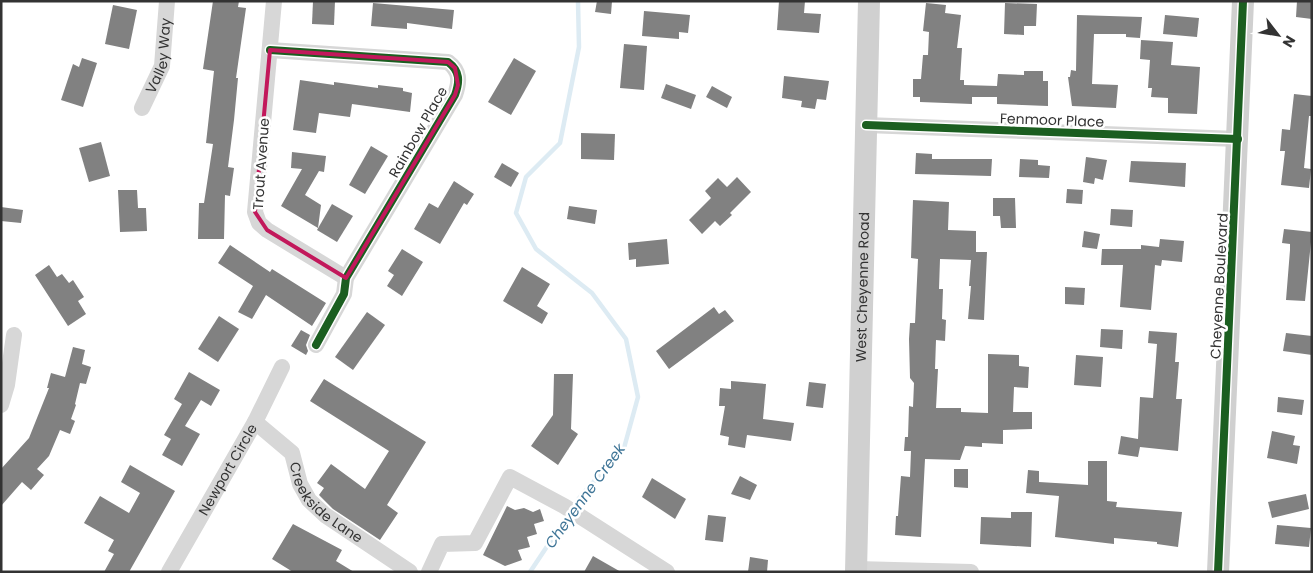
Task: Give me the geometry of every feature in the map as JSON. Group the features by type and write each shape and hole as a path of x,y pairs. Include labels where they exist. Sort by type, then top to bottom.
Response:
{"main road":[{"name":"West Cheyenne Road","path":"856,570 869,1"},
{"name":"Cheyenne Boulevard","path":"1218,572 1244,1"}],"street":[{"name":"Valley Way","path":"142,108 162,66 167,1"},
{"name":"Trout Avenue","path":"274,1 256,212 259,223 267,230 346,278"},
{"name":"Rainbow Place","path":"270,50 448,62 455,68 458,75 455,95 346,278 344,294 316,345"},
{"name":"Fenmoor Place","path":"866,125 1238,139"},
{"path":"1,405 7,385 14,335"},
{"name":"Newport Circle","path":"169,572 255,422 282,367"},
{"name":"Creekside Lane","path":"255,422 292,453 300,484 309,500 325,515 410,572"},
{"path":"429,572 442,544 475,543 510,477 564,506 667,572"},
{"path":"856,570 972,572"}],"highlighted area":[{"path":"270,50 448,62 455,68 458,85 455,95 346,278 267,230 255,212"}],"building":[{"path":"213,1 239,1 238,7 246,8 236,78 238,78 228,167 234,168 230,196 225,195 224,239 198,239 199,203 204,203 213,144 206,143 214,71 203,69"},
{"path":"313,1 335,1 334,25 312,24"},
{"path":"597,1 612,1 611,14 595,12"},
{"path":"779,1 805,1 804,13 821,14 819,33 777,30"},
{"path":"1297,1 1312,1 1312,19 1296,17"},
{"path":"373,3 454,10 452,29 407,23 407,29 371,26"},
{"path":"926,3 946,5 945,13 961,15 957,48 962,48 960,80 964,80 964,85 997,86 998,74 1024,75 1024,71 1043,71 1043,81 1048,81 1048,106 997,104 997,97 972,97 972,104 920,102 920,97 913,97 913,79 921,79 923,55 928,55 929,32 923,31"},
{"path":"1005,3 1037,4 1036,26 1024,26 1024,35 1004,34"},
{"path":"113,5 137,10 129,49 105,44"},
{"path":"644,11 690,15 688,33 679,32 679,39 642,36"},
{"path":"1077,15 1142,17 1140,38 1126,37 1126,34 1094,34 1092,84 1118,85 1116,108 1072,106 1068,77 1070,77 1071,70 1076,71"},
{"path":"1165,15 1199,18 1197,37 1163,34"},
{"path":"1141,40 1173,42 1171,65 1200,67 1197,114 1168,113 1168,98 1151,97 1152,88 1148,88 1150,60 1140,59"},
{"path":"624,44 647,46 644,90 620,88"},
{"path":"82,58 97,63 83,107 61,100 73,64 79,67"},
{"path":"514,58 536,71 511,115 488,102"},
{"path":"784,76 829,81 826,100 817,99 815,109 801,107 802,101 782,98"},
{"path":"300,80 334,85 334,82 378,88 378,85 403,88 403,91 412,93 410,112 352,104 350,117 319,113 316,133 293,130"},
{"path":"666,84 696,95 691,109 661,98"},
{"path":"712,86 732,97 727,108 706,97"},
{"path":"1294,94 1312,96 1312,116 1309,116 1304,168 1311,169 1309,188 1281,185 1285,151 1280,151 1282,129 1290,130"},
{"path":"581,133 615,134 614,160 581,159"},
{"path":"101,142 110,176 89,182 79,148"},
{"path":"371,146 388,156 365,194 349,185"},
{"path":"292,152 326,156 324,172 319,171 305,195 321,205 318,228 281,206 302,169 291,168"},
{"path":"916,153 932,154 932,159 992,159 991,176 915,174"},
{"path":"1086,157 1107,160 1103,180 1095,178 1094,184 1083,182"},
{"path":"1020,159 1038,160 1038,165 1050,166 1049,178 1019,177"},
{"path":"1131,161 1186,163 1185,187 1129,182"},
{"path":"502,163 519,173 511,187 494,177"},
{"path":"737,177 751,192 720,226 715,221 702,234 689,220 711,198 705,191 718,178 727,187"},
{"path":"454,181 474,194 467,205 464,203 440,244 414,229 429,203 438,208"},
{"path":"1067,189 1083,190 1082,204 1066,203"},
{"path":"118,190 137,190 138,208 146,208 147,231 120,232"},
{"path":"993,198 1015,198 1016,228 1001,228 1000,216 993,216"},
{"path":"913,200 949,202 948,230 976,231 976,252 987,252 984,320 968,319 971,260 940,259 939,289 943,289 942,319 946,320 945,341 936,340 935,369 938,369 936,408 961,408 961,412 988,413 988,354 1019,355 1019,366 1029,367 1028,388 1014,387 1013,412 1032,412 1032,429 1003,430 1003,444 982,443 982,447 965,446 960,460 925,459 921,537 895,535 901,476 910,477 911,451 904,451 905,437 908,437 909,406 913,407 914,383 910,378 909,339 910,323 915,323 918,259 911,258"},
{"path":"332,204 353,216 337,242 317,230"},
{"path":"569,206 597,210 595,224 567,219"},
{"path":"1,207 23,210 21,223 1,221"},
{"path":"1111,209 1133,210 1132,227 1110,225"},
{"path":"1284,229 1312,232 1305,301 1286,300 1290,244 1282,243"},
{"path":"1084,231 1100,234 1097,249 1082,247"},
{"path":"667,239 669,264 636,267 636,259 629,260 628,243"},
{"path":"1160,239 1184,241 1182,262 1162,260 1161,266 1155,265 1151,310 1120,307 1123,265 1101,265 1102,249 1141,249 1141,245 1159,247"},
{"path":"230,245 270,272 272,269 326,303 312,326 266,295 252,319 238,312 253,286 218,263"},
{"path":"402,249 423,262 402,296 387,286 394,275 388,271"},
{"path":"49,265 57,277 62,274 69,283 73,280 84,297 78,301 86,314 68,326 35,275"},
{"path":"522,267 550,284 537,306 548,313 542,324 503,301"},
{"path":"1065,287 1085,288 1084,305 1065,304"},
{"path":"714,307 719,314 725,310 734,321 669,369 656,351"},
{"path":"367,312 385,325 353,370 335,357"},
{"path":"219,316 239,329 218,362 198,349"},
{"path":"1101,329 1123,330 1122,349 1100,347"},
{"path":"301,330 310,335 306,345 308,351 306,355 291,346"},
{"path":"1149,331 1177,333 1175,362 1179,362 1176,399 1182,399 1178,451 1140,447 1138,457 1118,454 1121,436 1138,439 1140,397 1153,398 1157,344 1148,343"},
{"path":"1286,333 1312,336 1312,355 1283,351"},
{"path":"73,347 85,350 82,364 91,367 86,384 80,383 71,419 75,421 70,434 60,430 49,456 37,469 44,475 31,490 22,482 1,506 1,469 29,438 49,388 47,388 51,373 65,377"},
{"path":"1076,355 1103,357 1101,387 1074,385"},
{"path":"189,372 220,390 211,406 201,400 185,426 200,434 182,466 162,455 171,439 164,435 182,404 174,399"},
{"path":"554,374 573,374 571,429 578,434 558,465 531,446 553,415"},
{"path":"324,379 426,442 387,505 398,513 380,540 333,509 319,495 324,488 317,483 331,464 365,489 389,451 310,401"},
{"path":"731,381 766,384 763,419 794,423 791,441 747,435 745,448 728,445 729,437 720,435 725,406 719,406 720,388 731,389"},
{"path":"809,382 826,384 823,408 806,406"},
{"path":"1278,397 1304,400 1302,415 1277,412"},
{"path":"1272,431 1295,436 1293,445 1300,446 1297,464 1267,458"},
{"path":"1088,461 1107,461 1107,501 1117,502 1116,507 1182,512 1178,547 1157,544 1157,542 1114,538 1114,544 1055,537 1059,496 1026,493 1028,470 1039,471 1039,482 1088,485"},
{"path":"130,465 175,491 129,572 104,572 114,554 108,551 114,540 84,523 100,496 129,513 140,493 121,482"},
{"path":"954,469 968,469 968,488 954,487"},
{"path":"740,476 757,485 750,500 731,494"},
{"path":"652,478 686,499 675,519 642,497"},
{"path":"1306,494 1309,509 1272,518 1268,502"},
{"path":"507,506 515,510 524,508 533,512 540,509 544,521 534,524 537,534 527,537 530,547 518,550 522,560 505,566 483,555"},
{"path":"1011,512 1032,512 1031,547 980,544 981,517 1011,518"},
{"path":"708,515 726,517 723,542 705,540"},
{"path":"293,524 342,550 336,561 354,572 293,572 272,559"},
{"path":"1277,525 1311,528 1309,547 1275,544"},
{"path":"593,556 621,572 584,572"},
{"path":"750,557 768,560 767,572 748,572"}],"waterway":[{"name":"Cheyenne Creek","path":"530,572 580,497 624,448 638,397 626,339 592,293 536,249 516,213 526,177 560,143 579,47 578,1"}],"cycle path":[{"path":"1218,572 1243,1"},
{"path":"270,50 448,62 455,69 458,77 455,95 346,278 344,294 316,345"},
{"path":"866,125 1238,139"}]}
